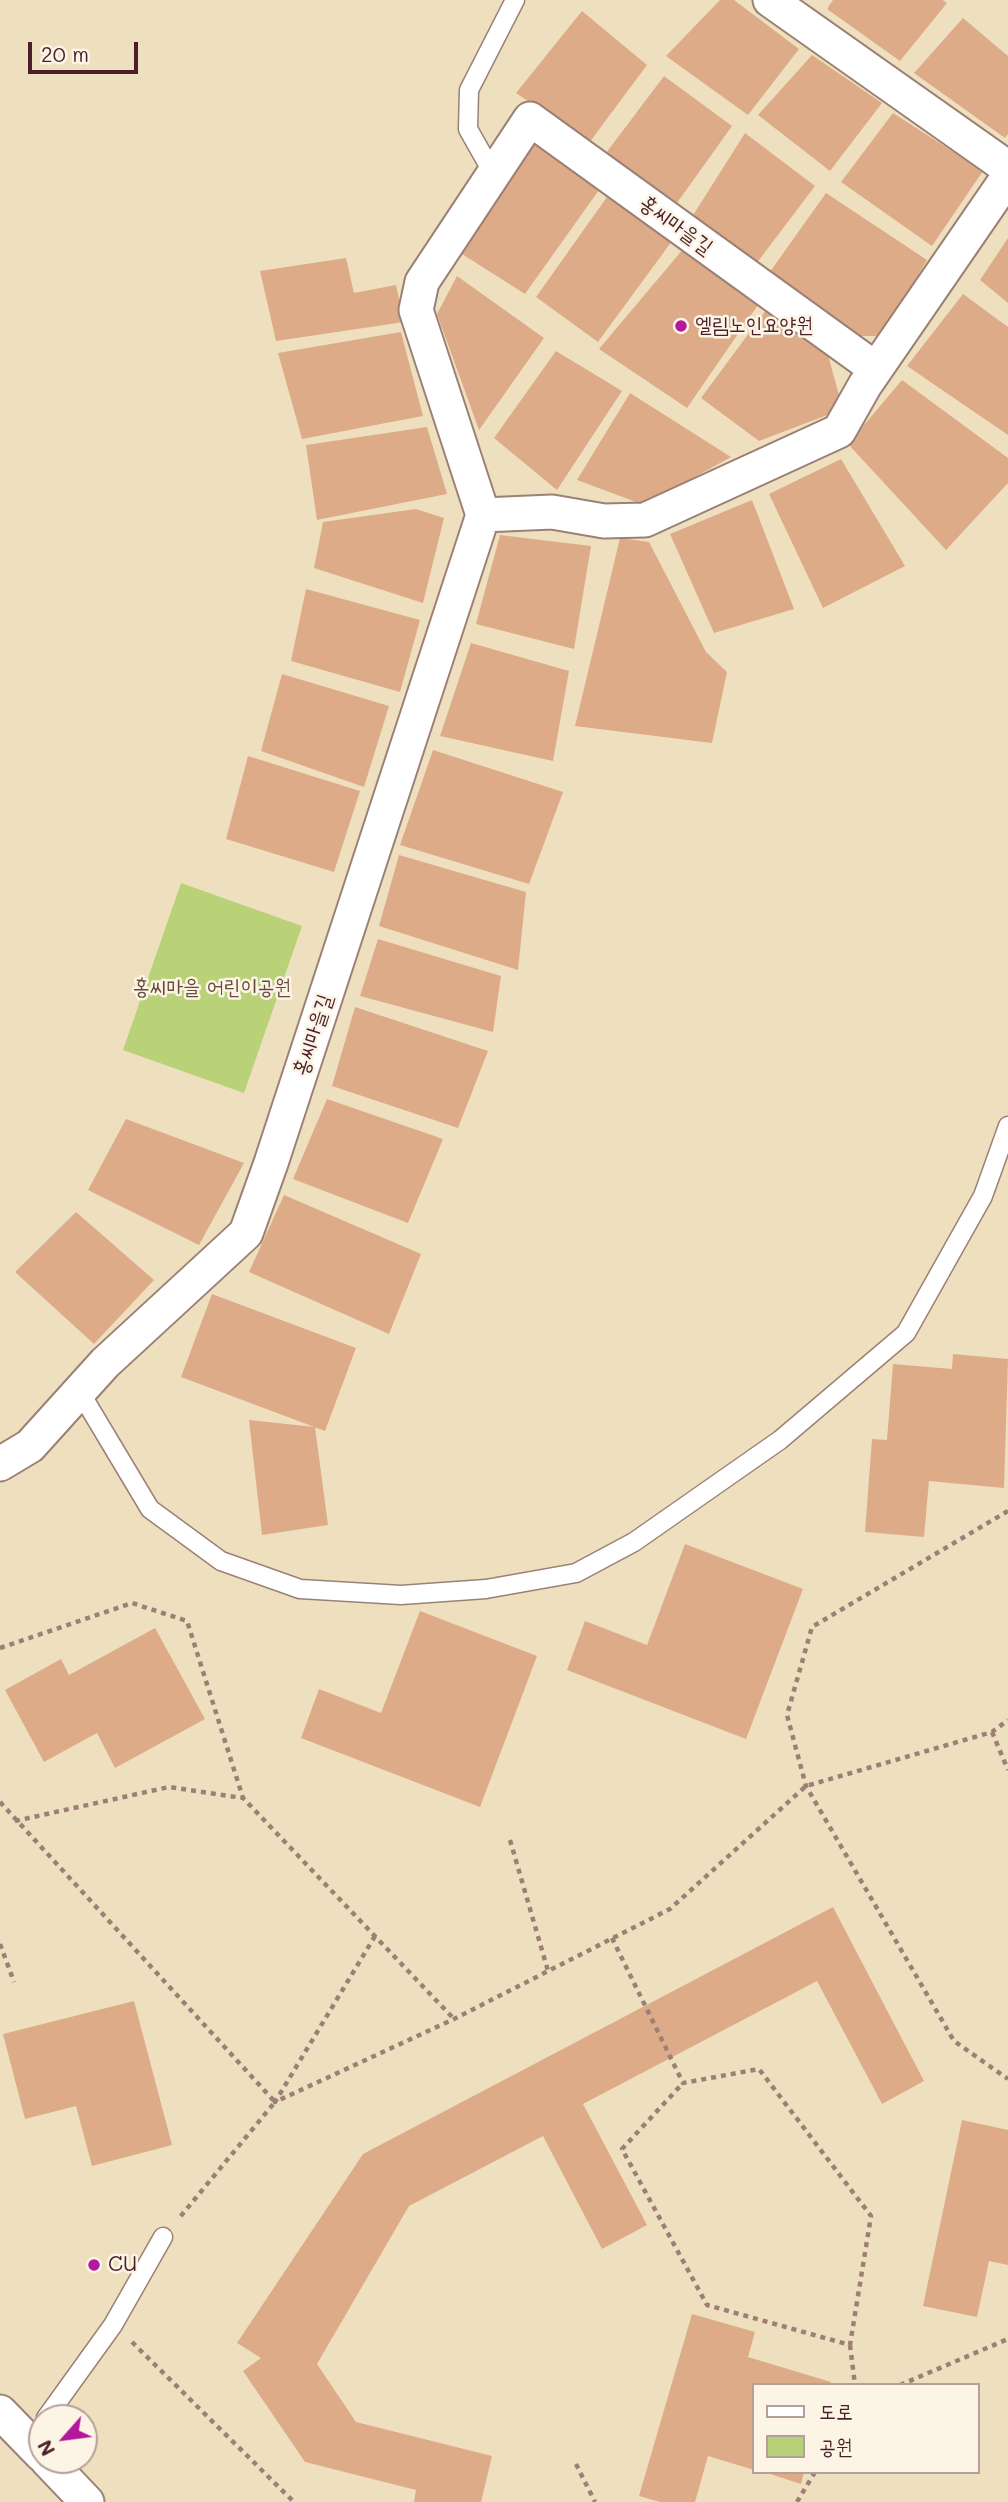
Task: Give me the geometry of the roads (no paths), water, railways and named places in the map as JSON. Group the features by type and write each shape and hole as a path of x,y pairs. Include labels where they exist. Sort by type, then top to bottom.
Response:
{"street":[{"path":"770,0 1008,168"},
{"name":"홍씨마을길","path":"0,1464 30,1446 105,1363 246,1233 276,1150 483,515 416,310 422,282 530,119 876,369"},
{"path":"483,515 552,512 604,521 645,520 839,431 876,369 1008,177"},
{"path":"0,2412 28,2430"},
{"path":"67,2474 88,2502"}],"lane":[{"path":"494,175 468,129 469,90 515,0"},
{"path":"80,1392 150,1509 221,1562 300,1589 401,1595 486,1589 576,1573 634,1542 780,1440 906,1333 983,1196 1008,1126"},
{"path":"63,2404 163,2238"}],"place":[{"name":"엘림노인요양원","path":"681,326"},
{"name":"CU","path":"94,2265"}],"park label":[{"name":"홍씨마을 어린이공원","path":"212,988"}]}
